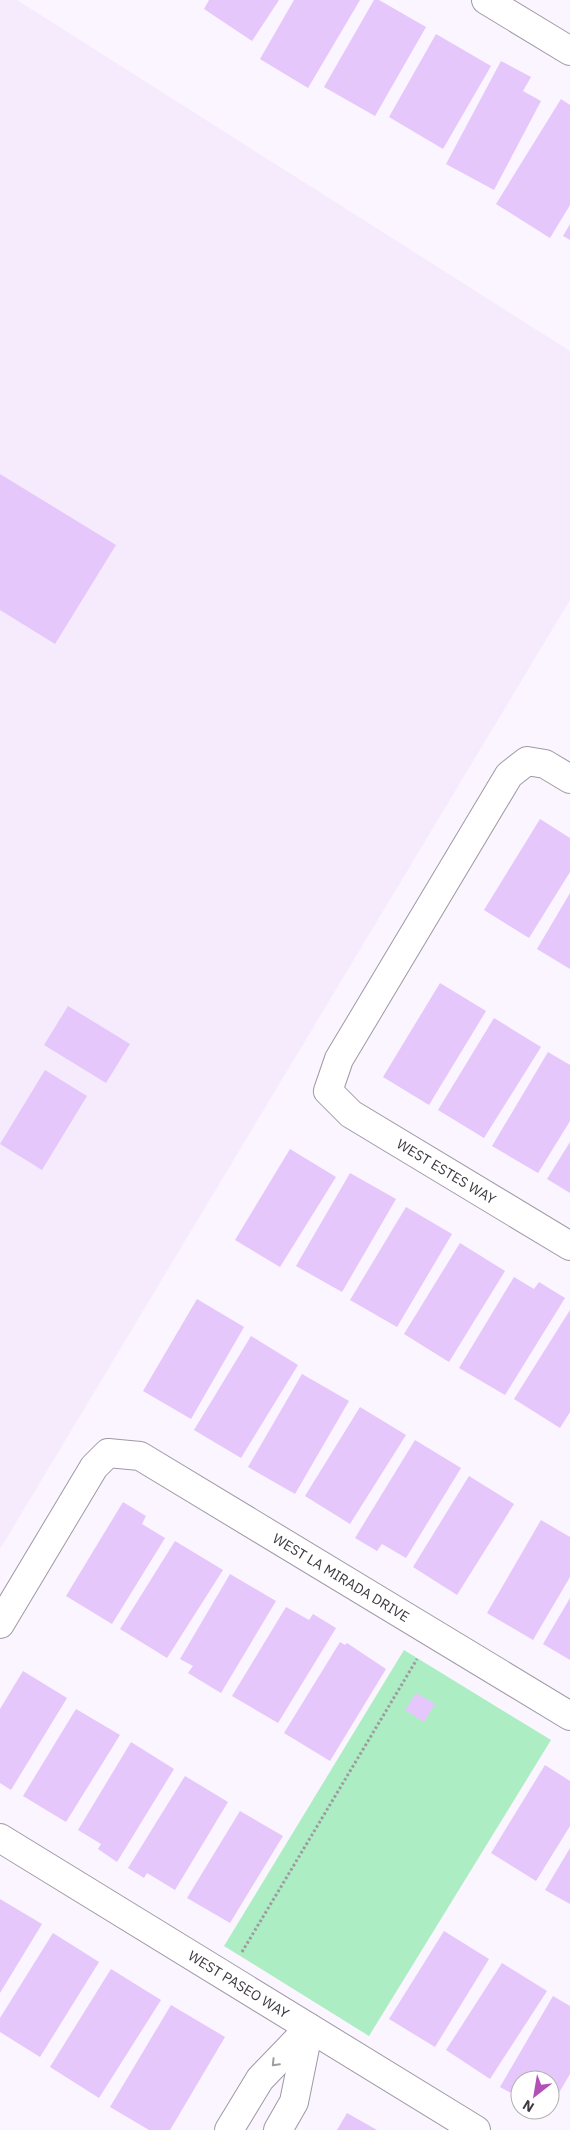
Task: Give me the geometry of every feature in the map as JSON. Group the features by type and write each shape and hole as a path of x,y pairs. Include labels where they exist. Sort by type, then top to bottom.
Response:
{"street":[{"path":"486,0 570,51"},
{"name":"WEST ESTES WAY","path":"570,779 545,764 527,761 510,775 339,1059 328,1091 351,1114 570,1246"},
{"name":"WEST LA MIRADA DRIVE","path":"0,1624 94,1467 108,1453 140,1456 570,1716"},
{"name":"WEST PASEO WAY","path":"0,1838 476,2130"},
{"path":"231,2129 260,2079 309,2028"},
{"path":"278,2130 294,2102 309,2028"}],"path":[{"path":"227,1977 433,1633"}],"shaded area":[{"path":"0,0 17,0 570,351 570,600 0,1549"}],"green space":[{"path":"404,1650 551,1740 369,2036 224,1946"}],"building":[{"path":"209,0 279,0 252,41 204,9"},
{"path":"294,0 360,0 308,88 260,59"},
{"path":"374,0 379,0 426,27 375,116 324,87"},
{"path":"436,34 491,66 443,149 389,117"},
{"path":"501,61 531,77 523,91 541,101 494,190 446,164"},
{"path":"561,99 570,105 570,205 550,238 496,204"},
{"path":"570,224 570,240 563,236"},
{"path":"0,474 116,545 55,644 0,610"},
{"path":"540,819 570,838 570,872 529,938 484,910"},
{"path":"570,893 570,969 537,949"},
{"path":"440,983 486,1011 429,1105 383,1077"},
{"path":"68,1006 130,1044 106,1083 44,1045"},
{"path":"494,1018 541,1047 484,1138 438,1110"},
{"path":"548,1052 570,1065 570,1121 538,1173 492,1146"},
{"path":"45,1070 87,1096 42,1170 0,1144"},
{"path":"570,1142 570,1193 547,1179"},
{"path":"290,1149 336,1177 280,1267 235,1240"},
{"path":"350,1173 396,1199 342,1292 296,1266"},
{"path":"406,1207 452,1234 397,1327 350,1300"},
{"path":"460,1243 505,1271 449,1362 404,1334"},
{"path":"514,1277 534,1289 539,1282 565,1298 505,1395 459,1368"},
{"path":"197,1299 244,1327 191,1419 143,1391"},
{"path":"570,1310 570,1412 560,1428 514,1399"},
{"path":"251,1336 298,1365 241,1458 194,1430"},
{"path":"302,1374 349,1401 295,1494 248,1467"},
{"path":"360,1407 406,1435 350,1524 305,1496"},
{"path":"415,1440 461,1468 406,1558 382,1544 377,1551 355,1538"},
{"path":"469,1476 514,1504 457,1595 413,1567"},
{"path":"123,1502 146,1516 142,1524 165,1538 112,1624 66,1596"},
{"path":"541,1520 570,1537 570,1577 533,1640 487,1613"},
{"path":"175,1541 223,1570 167,1658 120,1629"},
{"path":"230,1574 276,1601 221,1693 188,1673 193,1666 180,1659"},
{"path":"570,1598 570,1660 543,1644"},
{"path":"286,1607 309,1620 313,1614 336,1628 278,1723 232,1696"},
{"path":"340,1642 345,1645 347,1643 386,1669 330,1761 284,1733"},
{"path":"23,1671 67,1698 11,1790 0,1783 0,1709"},
{"path":"416,1693 435,1704 424,1722 405,1710"},
{"path":"76,1709 120,1735 66,1822 23,1796"},
{"path":"131,1742 174,1769 117,1862 98,1849 101,1844 78,1830"},
{"path":"545,1765 570,1781 570,1826 536,1881 491,1853"},
{"path":"185,1776 228,1802 175,1890 147,1873 144,1878 128,1868"},
{"path":"240,1811 283,1836 230,1923 187,1898"},
{"path":"570,1848 570,1904 545,1890"},
{"path":"0,1899 42,1924 0,1993"},
{"path":"444,1931 489,1959 435,2047 389,2019"},
{"path":"53,1933 99,1962 40,2057 0,2032 0,2018"},
{"path":"502,1963 547,1991 490,2079 446,2050"},
{"path":"111,1969 161,2000 99,2098 50,2067"},
{"path":"553,1996 570,2006 570,2074 560,2091 560,2070 510,2070 510,2092 500,2087"},
{"path":"171,2005 225,2037 170,2130 149,2130 110,2107"},
{"path":"347,2113 377,2130 337,2130"}]}
